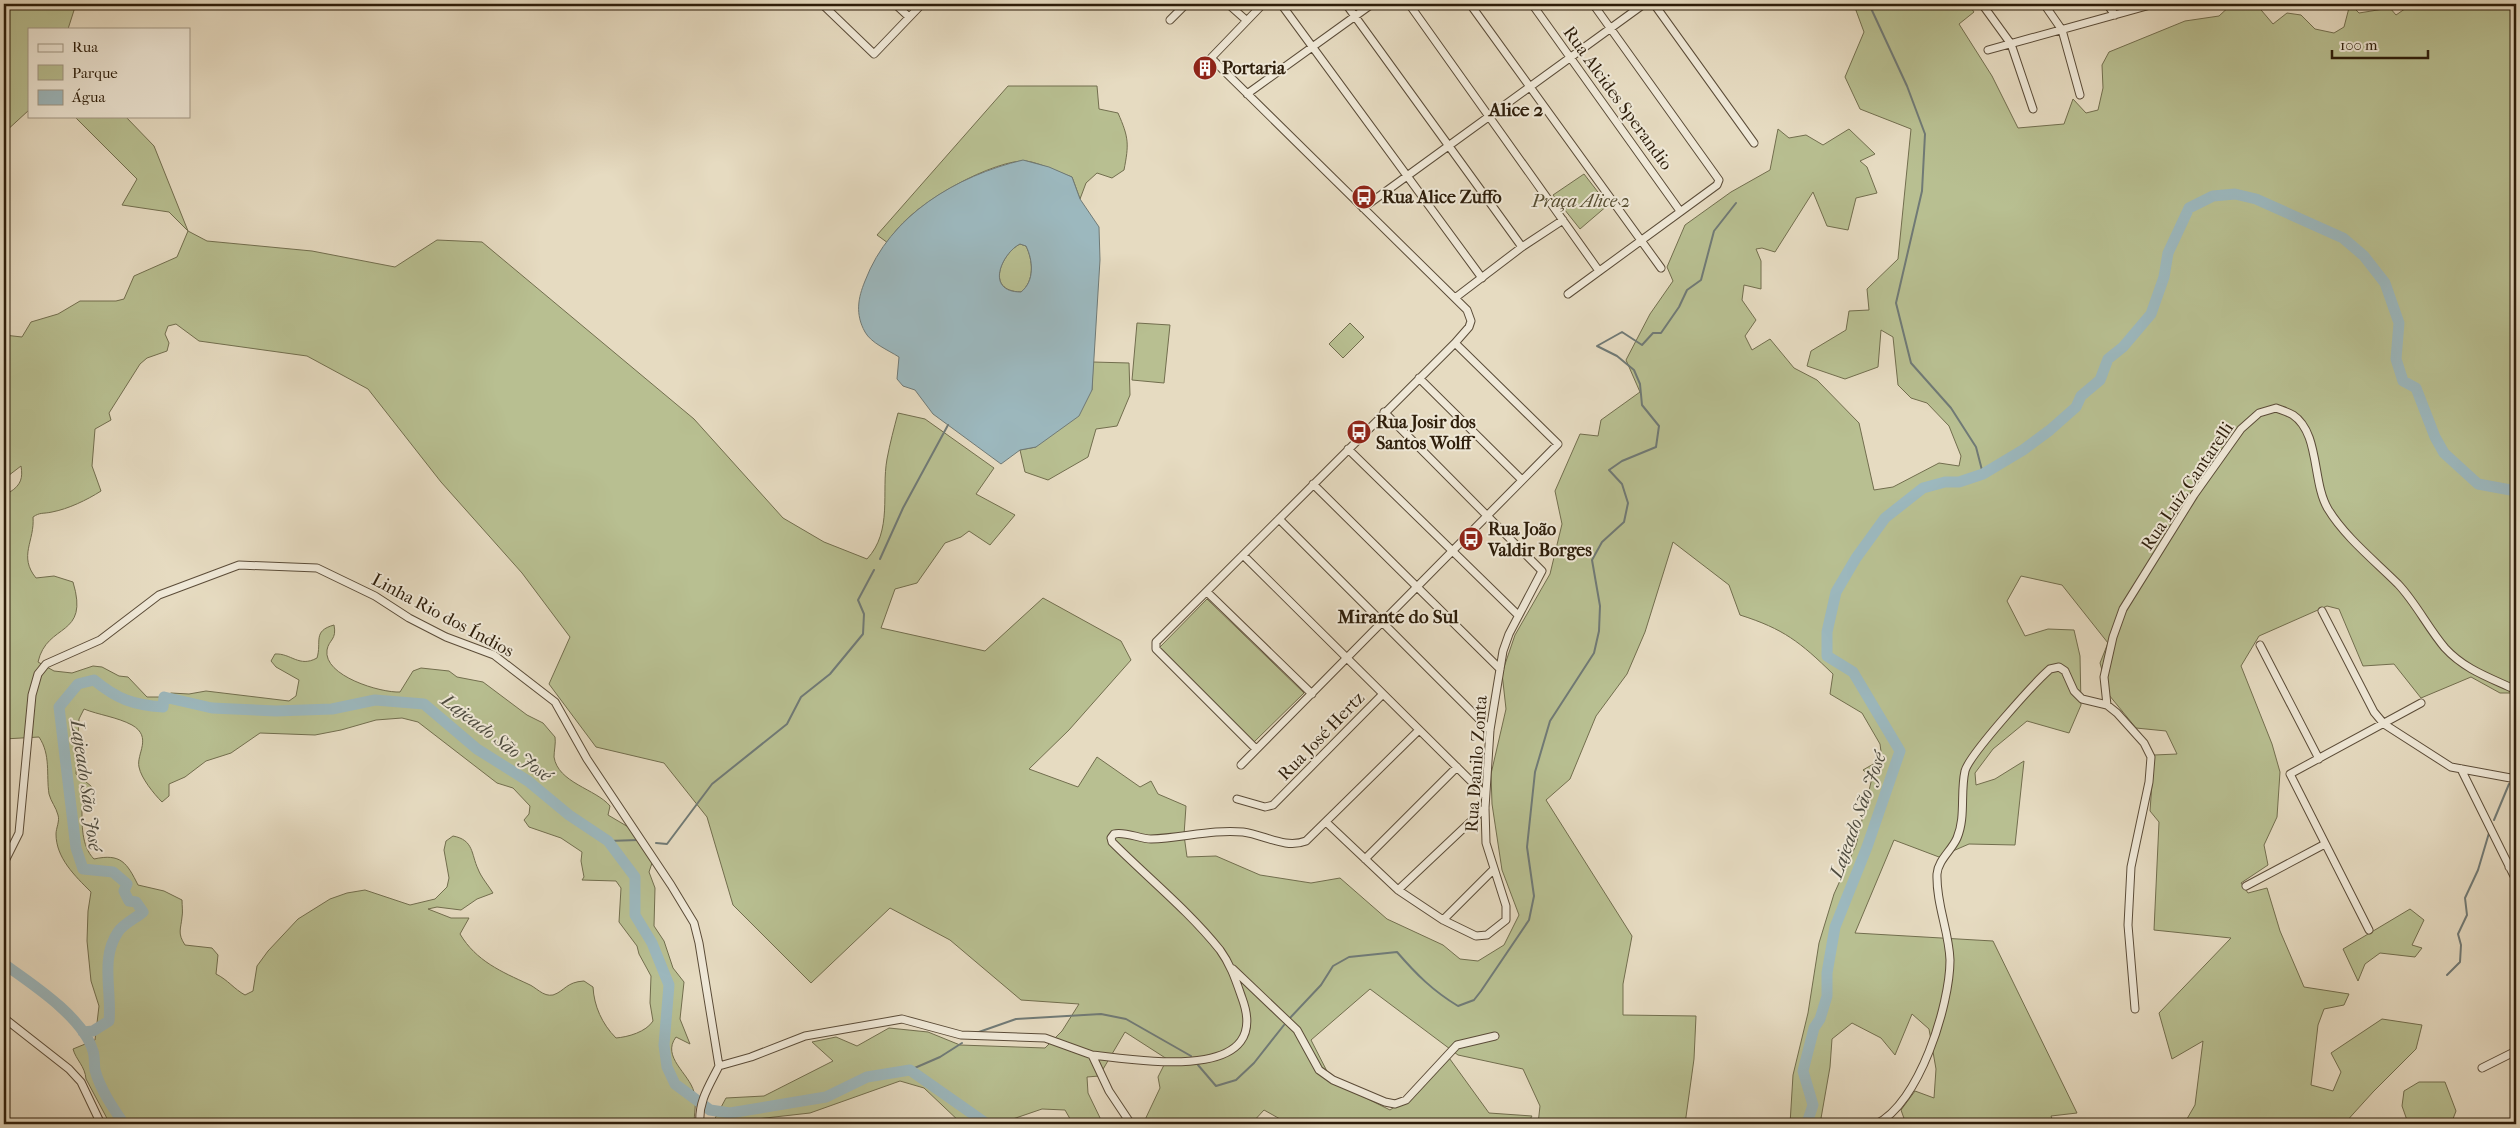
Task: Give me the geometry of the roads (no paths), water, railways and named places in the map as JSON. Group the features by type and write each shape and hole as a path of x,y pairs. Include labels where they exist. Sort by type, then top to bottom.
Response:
{"street":[{"path":"822,4 874,54 922,4"},
{"path":"895,4 909,17"},
{"path":"1170,20 1186,4"},
{"path":"1228,4 1246,20"},
{"path":"1256,749 1156,649 1156,642 1455,343 1469,327 1471,321 1467,310 1211,58 1263,4"},
{"path":"1281,4 1314,46 1482,278"},
{"path":"1346,4 1522,247"},
{"path":"1247,94 1372,4"},
{"path":"1409,4 1599,271"},
{"path":"1470,4 1661,268"},
{"name":"Rua Alcides Sperandio","path":"1532,4 1680,211"},
{"path":"1568,294 1717,185 1719,180 1593,4"},
{"path":"1363,208 1644,4"},
{"path":"1654,4 1754,143"},
{"path":"1982,4 2011,44 2032,109"},
{"path":"2044,4 2062,30 2080,96"},
{"path":"2107,4 2115,15"},
{"path":"1988,50 2154,4"},
{"path":"1455,298 1522,247 1563,220"},
{"path":"1241,765 1558,444 1455,343"},
{"path":"1419,378 1522,480"},
{"name":"Rua Luiz Cantarelli","path":"2107,704 2104,677 2113,637 2123,609 2194,496 2241,429 2259,413 2276,408 2294,416 2306,430 2313,451 2319,491 2328,510 2341,526 2402,589 2440,642 2454,657 2478,674 2516,690"},
{"path":"1384,412 1488,516"},
{"path":"1348,449 1518,615"},
{"path":"1313,484 1500,669"},
{"name":"Rua Danilo Zonta","path":"1326,822 1398,890 1443,920 1476,936 1488,935 1500,927 1506,920 1506,906 1486,843 1484,808 1490,730 1503,651 1518,615 1542,571 1488,516"},
{"path":"1278,519 1490,730"},
{"path":"1243,555 1485,795"},
{"name":"Linha Rio dos Índios","path":"4,863 19,833 32,695 38,674 46,664 100,640 159,595 202,578 239,565 317,568 375,596 416,622 494,655 555,702 587,759 672,885 694,923 719,1066"},
{"path":"1206,592 1312,694"},
{"path":"2322,612 2374,712 2384,724 2451,767 2516,779"},
{"path":"2260,645 2319,759"},
{"path":"1878,1124 1901,1102 1920,1073 1936,1038 1950,962 1940,913 1937,872 1957,840 1963,820 1966,768 1985,741 2050,669 2059,667 2066,671 2074,691 2082,699 2107,704 2144,743 2151,757 2150,782 2131,867 2128,925 2135,1009"},
{"name":"Rua José Hertz","path":"1237,799 1265,807 1273,805 1383,694"},
{"path":"2369,930 2290,774 2421,703"},
{"path":"1419,730 1306,841 1294,846 1244,832 1221,831 1146,839 1117,833 1111,838 1112,842 1200,928 1231,967 1297,1030 1320,1070 1333,1080 1385,1102 1395,1104 1406,1100 1457,1045 1495,1036"},
{"path":"1365,859 1457,767"},
{"path":"2461,769 2513,866 2516,880"},
{"path":"1398,890 1484,808"},
{"path":"2246,886 2326,844"},
{"path":"1443,920 1493,870"},
{"path":"700,1124 699,1112 703,1096 719,1066 751,1057 805,1036 902,1019 962,1035 1045,1038 1092,1055 1148,1061 1187,1062 1218,1056 1238,1047 1247,1034 1247,1012 1231,967"},
{"path":"4,1018 69,1069 81,1082 101,1124"},
{"path":"2482,1068 2516,1051"},
{"path":"1092,1055 1109,1091 1131,1124"}],"water":[{"path":"1023,160 1049,167 1072,177 1080,199 1099,227 1100,260 1092,390 1079,416 1036,447 1020,450 1001,464 933,414 915,390 903,386 897,379 899,357 875,343 868,336 862,325 859,312 859,300 863,287 876,258 908,218 950,188 998,167","holes":["1020,244 1026,246 1031,264 1029,282 1021,292 1010,290 1003,286 1000,279 1000,271 1007,255 1013,249"]}],"waterway":[{"path":"1869,4 1907,86 1925,134 1922,191 1896,303 1911,363 1951,408 1976,447 1983,474"},
{"name":"Lajeado São José","path":"1811,1124 1808,1120 1813,1105 1803,1071 1814,1028 1820,1019 1827,996 1827,973 1835,927 1867,847 1900,751 1853,672 1827,656 1827,632 1836,592 1856,558 1885,518 1923,488 1945,482 1959,482 1983,474 2023,450 2076,407 2081,396 2100,380 2108,359 2123,347 2151,314 2164,277 2168,253 2189,208 2213,196 2235,194 2256,199 2343,238 2364,256 2385,283 2399,323 2396,359 2403,381 2416,388 2435,437 2444,453 2478,484 2516,491"},
{"path":"1289,1019 1321,985 1333,966 1349,957 1397,952 1425,982 1458,1006 1474,1000 1529,920 1534,896 1527,847 1535,772 1550,721 1594,653 1599,631 1600,606 1592,560 1602,542 1624,522 1628,503 1622,484 1609,470 1622,461 1656,447 1659,426 1642,405 1640,384 1634,370 1617,356 1597,346 1622,332 1642,345 1653,333 1661,333 1679,307 1687,290 1701,280 1714,231 1736,203"},
{"path":"880,559 903,508 948,425"},
{"path":"656,843 667,844 712,784 787,724 801,697 830,674 863,634 864,614 858,600 874,570"},
{"name":"Lajeado São José","path":"83,1032 93,1031 109,1021 109,953 120,929 143,912 136,902 129,901 124,891 127,884 113,872 83,869 76,848 59,707 78,684 94,680 110,692 126,700 143,705 163,707 164,697 212,708 276,711 332,709 375,700 424,704 477,749 528,781 569,815 608,841 635,877 635,915 652,943 669,985 664,1045 667,1067 675,1084 710,1110 730,1113 826,1097 867,1077 910,1070 987,1124"},
{"path":"2494,820 2509,784"},
{"path":"2447,975 2460,962 2461,945 2458,934 2467,915 2465,898 2478,870 2489,833"},
{"path":"608,841 638,840"},
{"name":"Lajeado São José","path":"4,964 55,1002 79,1026 93,1051 95,1070 100,1084 124,1124"},
{"path":"976,1033 1016,1019 1101,1014 1126,1019 1191,1056"},
{"path":"1198,1065 1216,1086 1236,1080 1254,1063 1284,1025"},
{"path":"910,1070 940,1057 962,1043"}],"place":[{"name":"Portaria","path":"1205,68"},
{"name":"Rua Alice Zuffo","path":"1364,197"},
{"name":"Rua Josir dos Santos Wolff","path":"1359,432"},
{"name":"Rua João Valdir Borges","path":"1471,539"}],"district":[{"name":"Alice 2","path":"1516,109"},
{"name":"Mirante do Sul","path":"1398,616"}],"park label":[{"name":"Praça Alice 2","path":"1581,201"}]}
